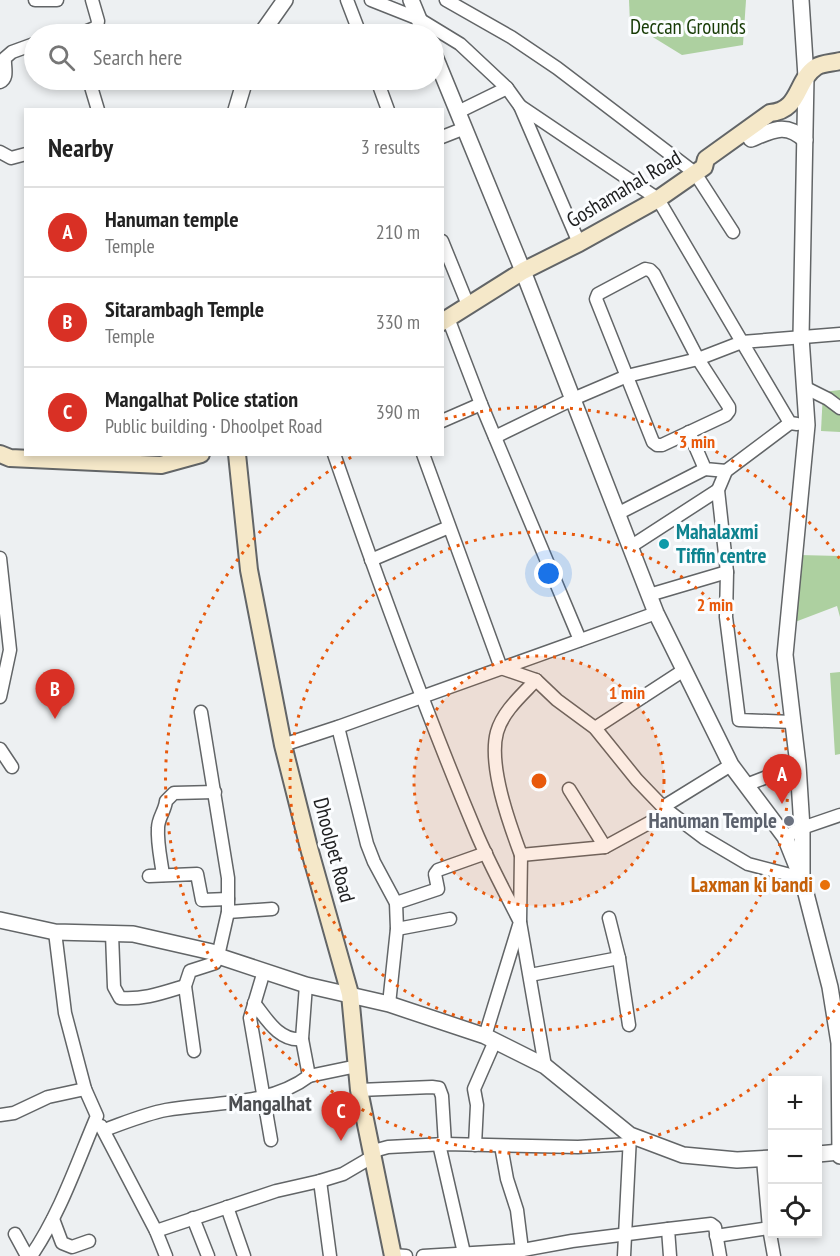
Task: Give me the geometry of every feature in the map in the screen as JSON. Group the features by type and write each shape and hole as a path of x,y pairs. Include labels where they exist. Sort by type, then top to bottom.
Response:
{"main road":[{"path":"806,77 817,67 840,61"},
{"name":"Goshamahal Road","path":"445,320 523,271 658,199 699,170 706,159 770,113 781,112 792,103 806,77"},
{"path":"699,170 712,167 777,121 781,112"},
{"path":"0,454 10,458 160,460 187,456"},
{"name":"Dhoolpet Road","path":"237,456 249,570 283,745 350,994 359,1090 394,1256"}],"street":[{"path":"35,0 57,0"},
{"path":"93,0 98,24"},
{"path":"268,24 285,0"},
{"path":"347,0 356,24"},
{"path":"371,0 426,24"},
{"path":"411,0 420,24"},
{"path":"446,0 511,37 699,170 733,232"},
{"path":"801,0 806,77 801,337 807,425 785,655 798,765 802,878"},
{"path":"444,35 459,44 507,88 520,106 579,243"},
{"path":"0,82 6,75 5,58 12,52 24,48"},
{"path":"444,78 523,271 656,613 731,765 785,837 802,878 835,986 839,1043 840,1153 822,1154"},
{"path":"458,112 507,88"},
{"path":"92,90 97,108"},
{"path":"237,108 242,90"},
{"path":"381,90 387,108"},
{"path":"520,106 658,199 790,423"},
{"path":"444,136 465,128"},
{"path":"751,139 768,132 789,129 795,130 805,140"},
{"path":"0,152 11,158 24,155"},
{"path":"444,246 468,305"},
{"path":"645,269 650,270 698,358 729,407 729,411 726,415 662,445 657,445 653,442 596,299 598,294 645,269"},
{"path":"445,320 580,640"},
{"path":"495,437 627,376 698,358 742,342 840,334"},
{"path":"804,387 840,408"},
{"path":"444,421 481,404"},
{"path":"792,722 739,720 726,617 727,572 718,490 726,471 790,423 807,425"},
{"path":"689,432 705,469"},
{"path":"335,456 422,697 486,854 520,922 490,1039 474,1089 477,1117 475,1145"},
{"path":"424,456 501,668"},
{"path":"617,514 705,469 726,471"},
{"path":"630,547 718,490"},
{"path":"371,560 450,527"},
{"path":"0,558 10,650 0,697"},
{"path":"649,595 727,572"},
{"path":"283,745 656,613"},
{"path":"501,668 536,680 557,700 595,728 637,780 666,809 705,838 748,864 802,878"},
{"path":"595,728 684,670"},
{"path":"536,680 507,712 497,731 495,753 507,816 521,855 520,922 545,1066"},
{"path":"194,1051 184,986 190,971 215,963 228,912 228,878 201,712"},
{"path":"338,727 367,844 396,903 397,929 389,1004"},
{"path":"0,749 12,767"},
{"path":"521,855 605,847 731,765"},
{"path":"746,785 798,765"},
{"path":"569,789 605,847"},
{"path":"163,875 158,829 166,801 174,794 215,792"},
{"path":"785,837 802,828 840,815"},
{"path":"396,903 438,889 435,874 438,870 486,854"},
{"path":"149,876 196,874 202,900 228,899"},
{"path":"228,912 272,909"},
{"path":"609,918 619,958 629,1025"},
{"path":"397,929 450,919"},
{"path":"0,920 55,932 133,934 212,952 306,985 389,1004 490,1039 545,1066 629,1140"},
{"path":"55,932 65,1013 85,1089 156,1231 166,1256"},
{"path":"112,934 114,987 120,998 149,997 184,986"},
{"path":"530,975 619,958"},
{"path":"264,971 250,1018 271,1140"},
{"path":"306,985 302,1039 309,1076"},
{"path":"255,1003 274,1029 290,1038 302,1039"},
{"path":"104,1131 162,1111 264,1096 300,1083 309,1076 357,1066"},
{"path":"359,1090 432,1087 439,1089 442,1096 442,1144 464,1253"},
{"path":"0,1115 14,1113 48,1097 85,1089"},
{"path":"15,1234 29,1256 43,1239 53,1220 97,1116"},
{"path":"624,1256 629,1140"},
{"path":"156,1231 276,1191 344,1174 372,1157 377,1150 388,1147 442,1144 578,1147 629,1140 683,1155 737,1160 768,1159"},
{"path":"501,1146 507,1179 517,1210 522,1250"},
{"path":"320,1181 330,1256"},
{"path":"227,1207 244,1256"},
{"path":"193,1218 208,1256"},
{"path":"53,1220 62,1243 72,1247 88,1241"},
{"path":"423,1256 522,1250 625,1233 711,1224 715,1227 720,1256"},
{"path":"716,1236 768,1228"},
{"path":"668,1229 670,1256"},
{"path":"771,1238 774,1256"}],"green space":[{"name":"Deccan Grounds","path":"629,0 746,0 743,45 682,55 630,23"},
{"path":"840,390 840,432 821,431 823,392"},
{"path":"799,555 840,556 840,617 837,606 795,622"},
{"path":"840,672 840,754 835,755 830,673"}],"place":[{"name":"Mahalaxmi Tiffin centre","path":"664,544"},
{"name":"Sitarambagh Temple","path":"55,719"},
{"name":"Hanuman temple","path":"782,804"},
{"name":"Hanuman Temple","path":"789,821"},
{"name":"Laxman ki bandi","path":"825,885"},
{"name":"Mangalhat Police station","path":"341,1141"}],"district":[{"name":"Mangalhat","path":"270,1103"}]}
